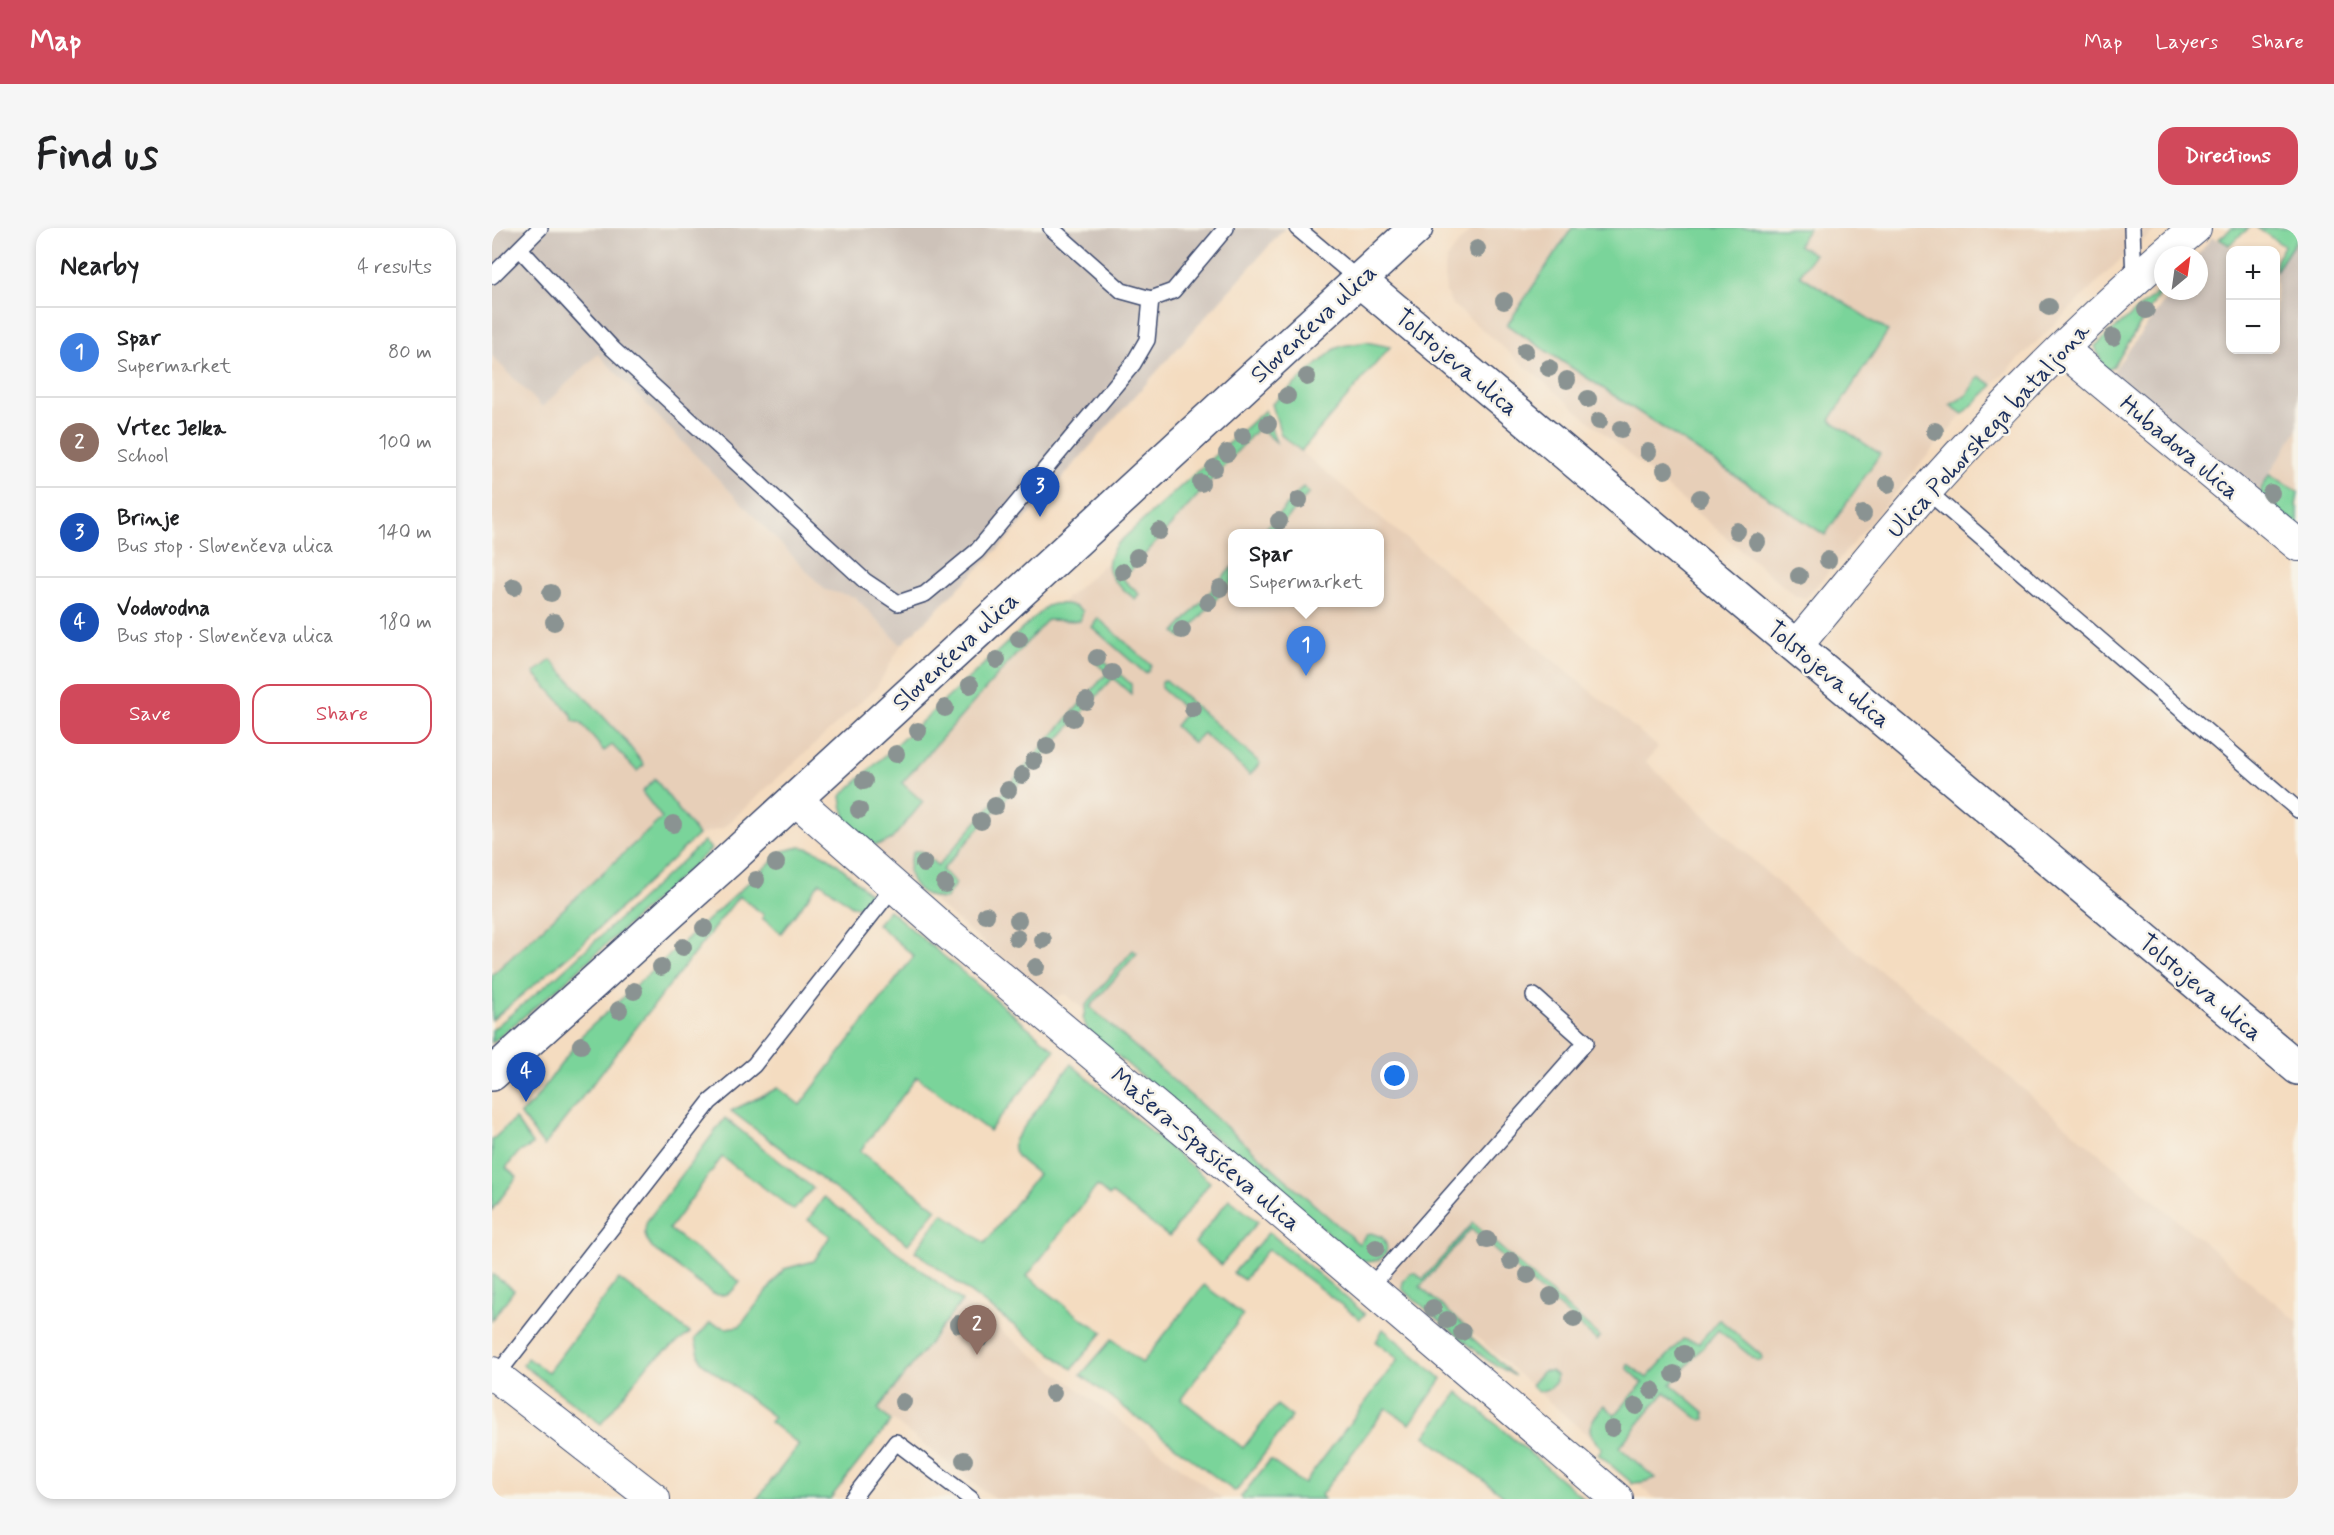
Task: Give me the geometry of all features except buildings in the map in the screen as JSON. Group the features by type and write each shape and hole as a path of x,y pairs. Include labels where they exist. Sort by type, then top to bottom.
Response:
{"street":[{"name":"Slovenčeva ulica","path":"492,1074 1416,228"},
{"name":"Ulica Pohorskega bataljona","path":"1796,646 1927,491 2008,402 2134,279 2195,228"},
{"name":"Tolstojeva ulica","path":"1359,280 2298,1068"},
{"name":"Hubadova ulica","path":"2062,349 2298,545"},
{"name":"Mašera-Spasićeva ulica","path":"795,799 944,930 1370,1287 1617,1499"},
{"path":"494,1374 654,1499"}],"lane":[{"path":"492,276 540,228"},
{"path":"1051,228 1122,291 1150,299 1173,291 1226,228"},
{"path":"1297,228 1359,280"},
{"path":"2132,228 2134,279"},
{"path":"520,249 613,349 865,581 898,603 925,594 977,552 1133,364 1147,340 1150,299"},
{"path":"1927,491 2298,810"},
{"path":"494,1374 710,1102 754,1065 895,885"},
{"path":"1370,1287 1586,1042 1534,996"},
{"path":"852,1499 896,1442 971,1499"}],"shaded area":[{"path":"492,228 1285,228 1003,544 901,645 855,597 825,590 598,354 542,407 492,356"},
{"path":"1474,228 2158,228 2119,261 1963,414 1806,598 1795,596 1452,304 1446,293 1444,271 1447,259 1461,240"},
{"path":"2212,237 2229,246 2226,246 2226,354 2280,354 2280,265 2298,237 2298,429 2254,497 2111,374 2165,300 2208,300 2208,246 2205,246"},
{"path":"597,353 825,590 855,597 901,645 876,688 723,828 698,835 580,946 492,1020 492,356 542,407"},
{"path":"1259,427 1275,441 1281,435 1658,747 1646,762 1823,924 1958,1034 2298,1322 2298,1499 1656,1499 1638,1484 1632,1483 1598,1454 1602,1448 1538,1392 1547,1390 1556,1375 1554,1373 1543,1371 1531,1385 1472,1333 1469,1335 1403,1281 1402,1289 1372,1263 1377,1262 1386,1251 1385,1241 1358,1250 1066,994 1057,997 1046,995 855,835 846,823 841,796 1047,606 1061,603 1107,562 1109,570 1139,594 1122,579"},
{"path":"2298,428 2298,492 2269,475"},
{"path":"962,1301 1223,1499 994,1499 878,1409"}],"green space":[{"path":"1572,228 1809,228 1798,245 1814,254 1800,275 1888,331 1830,420 1880,454 1825,535 1507,325"},
{"path":"2232,228 2249,228 2229,245 2219,239"},
{"path":"2257,228 2298,228 2298,237 2280,265 2280,253 2284,246"},
{"path":"2154,296 2155,300 2114,366 2108,370 2103,367 2095,346"},
{"path":"1366,342 1390,347 1301,451 1281,435 1272,404 1335,349"},
{"path":"1979,376 1993,385 1963,414 1950,405 1967,395"},
{"path":"1265,410 1276,442 1259,427 1123,579 1139,594 1135,599 1111,576 1109,562 1116,545"},
{"path":"2269,475 2298,492 2296,506 2298,508 2298,529 2261,495 2261,489"},
{"path":"1303,487 1309,493 1278,529 1266,529"},
{"path":"1228,572 1228,586 1182,638 1175,632"},
{"path":"1069,604 1083,611 1080,621 1047,620 902,783 923,802 892,839 881,844 862,841 855,834 845,816 841,796 1047,606"},
{"path":"1098,618 1151,665 1149,671 1145,673 1092,627"},
{"path":"1099,656 1131,684 1131,694 1113,678 942,870 956,883 945,899 927,895 914,884 911,877 910,860 914,851 921,851 938,866 1107,673 1090,657"},
{"path":"551,660 624,739 644,765 637,771 612,745 604,751 581,723 573,721 572,715 534,673"},
{"path":"1166,680 1260,763 1250,775 1203,733 1193,743 1175,726 1187,711 1161,688 1162,682"},
{"path":"655,779 698,835 580,946 492,1020 492,975 662,818 642,792"},
{"path":"704,841 711,849 564,983 492,1043 492,1030 557,976"},
{"path":"800,847 820,853 839,865 871,895 867,904 852,906 820,882 781,933 762,918 764,915 739,896 544,1146 520,1114 534,1101 583,1034 783,851"},
{"path":"889,910 1055,1050 989,1131 917,1077 860,1151 937,1209 908,1244 731,1111 778,1088 800,1105 914,956 877,924"},
{"path":"1133,950 1137,953 1090,1007 1359,1244 1366,1235 1371,1233 1382,1237 1387,1248 1383,1257 1379,1260 1361,1261 1088,1031 1083,1019 1086,1005"},
{"path":"1071,1064 1210,1182 1169,1237 1112,1194 1109,1196 1097,1186 1027,1276 1103,1332 1072,1369 915,1251 943,1213 985,1243 1038,1174 1016,1155 1015,1139"},
{"path":"725,1118 813,1188 794,1210 722,1157 669,1229 740,1282 732,1291 722,1295 713,1294 652,1248 646,1238 645,1229 647,1221"},
{"path":"515,1119 533,1145 518,1153 506,1168 517,1177 492,1210 492,1140"},
{"path":"824,1197 962,1301 878,1409 891,1421 830,1499 757,1499 799,1445 770,1422 774,1417 701,1362 695,1339 710,1323 726,1328 740,1326 784,1269 814,1261 830,1236 808,1220"},
{"path":"1229,1199 1258,1222 1221,1265 1195,1243"},
{"path":"1473,1223 1600,1337 1597,1341 1471,1229 1420,1287 1472,1332 1470,1336 1515,1376 1487,1360 1402,1289 1403,1282 1410,1273 1415,1273 1423,1279"},
{"path":"1269,1232 1365,1314 1360,1319 1268,1249 1244,1280 1233,1273"},
{"path":"492,1274 514,1290 492,1320"},
{"path":"619,1279 690,1333 648,1364 601,1424 523,1365 527,1358 548,1372"},
{"path":"1204,1285 1243,1315 1181,1399 1243,1448 1277,1405 1292,1417 1234,1491 1081,1375 1112,1339 1142,1363"},
{"path":"1719,1319 1761,1355 1762,1359 1756,1360 1718,1330 1671,1384 1704,1412 1705,1419 1700,1420 1665,1392 1619,1447 1655,1478 1632,1483 1598,1454 1602,1448 1590,1432 1592,1422 1604,1405 1615,1415 1643,1383 1627,1368 1628,1364 1647,1378 1683,1339 1699,1343"},
{"path":"1383,1329 1442,1379 1410,1424 1386,1408 1321,1495 1324,1499 1243,1499 1241,1497 1270,1460 1304,1484 1398,1359 1376,1342"},
{"path":"1543,1371 1551,1371 1556,1375 1556,1381 1551,1388 1538,1392 1531,1385"},
{"path":"1458,1392 1584,1499 1501,1499 1503,1495 1425,1436"}],"place":[{"name":"Brinje","path":"1040,517"},
{"name":"Spar","path":"1306,676"},
{"name":"Vodovodna","path":"526,1102"},
{"name":"Vrtec Jelka","path":"977,1355"}]}
